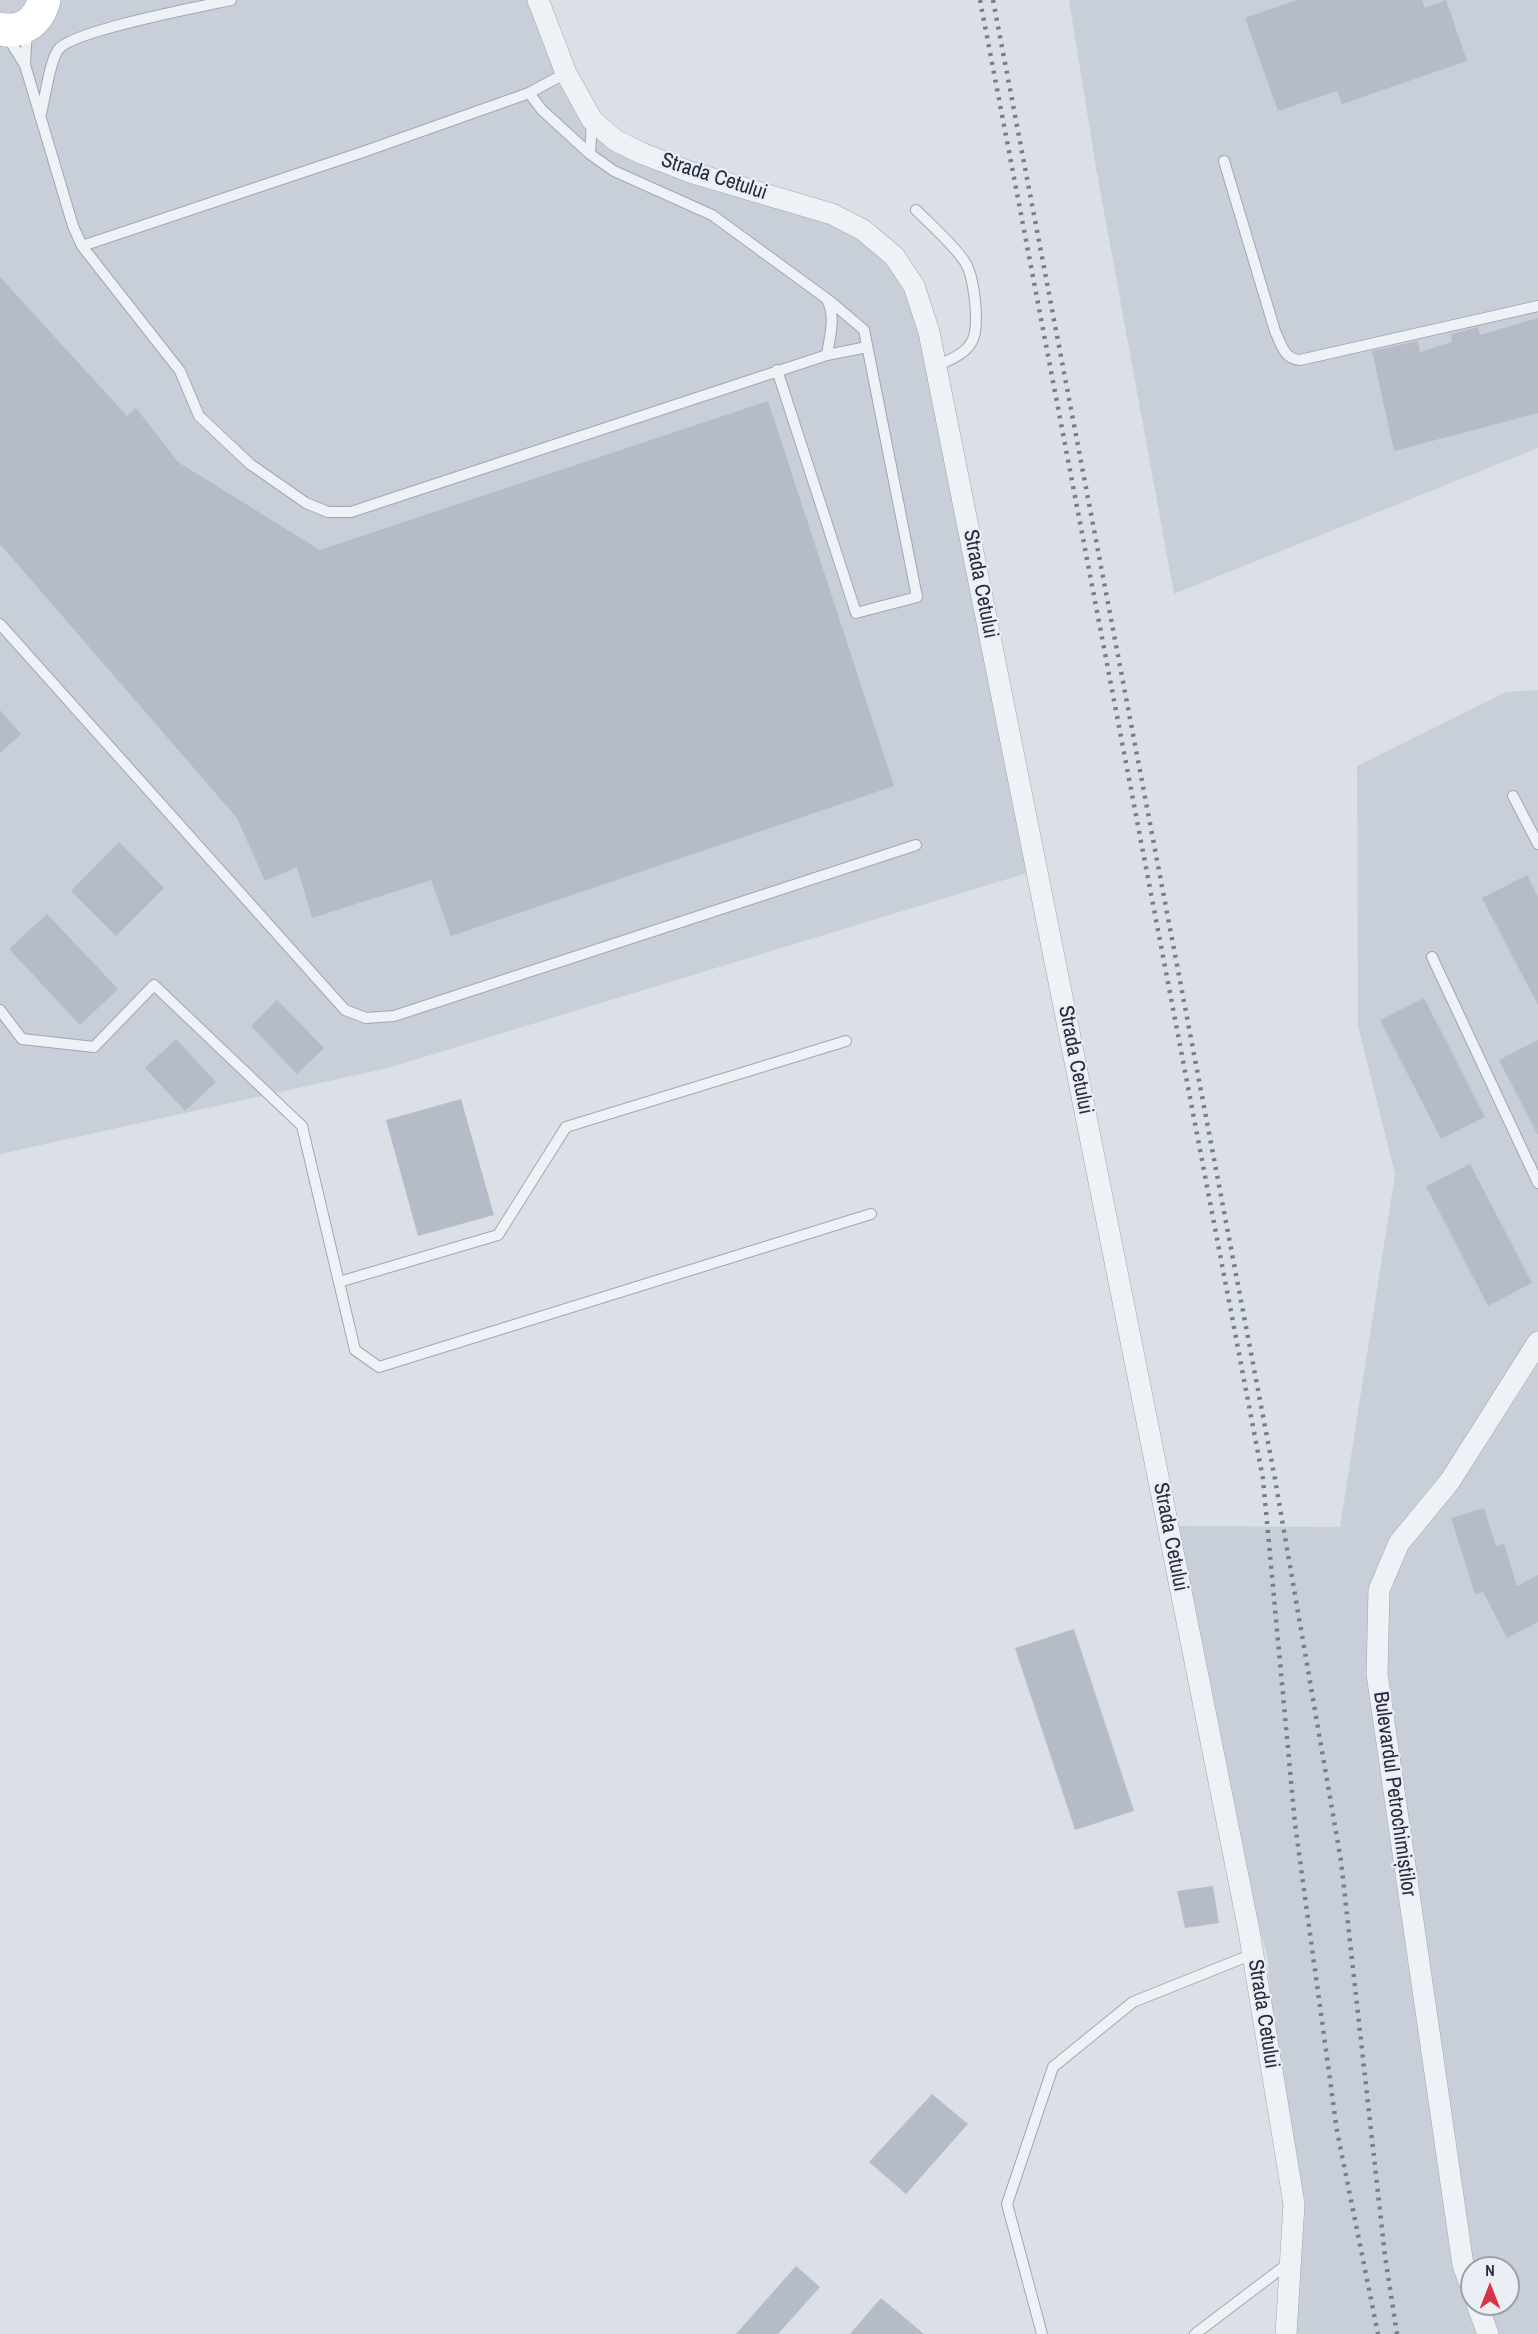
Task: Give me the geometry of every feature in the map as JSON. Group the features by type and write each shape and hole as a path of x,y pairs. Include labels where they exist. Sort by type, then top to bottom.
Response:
{"street":[{"name":"Strada Cetului","path":"538,0 566,73 592,120 615,140 641,153 693,173 832,214 863,230 894,256 914,286 929,332 1253,1954 1294,2204 1286,2334"},
{"name":"Bulevardul Petrochimiștilor","path":"1462,2256 1377,1674 1379,1590 1399,1543 1450,1481 1538,1342"},
{"path":"1481,2316 1488,2334"}],"lane":[{"path":"40,117 58,48 71,40 124,23 231,0"},
{"path":"25,65 28,14"},
{"path":"28,14 25,65 73,226 82,246 180,371 199,417 267,477 306,503 328,512 351,512 777,370 827,355 867,347"},
{"path":"82,246 360,153 529,93 566,73"},
{"path":"529,93 542,110 590,154 614,171 712,215 827,298 864,330 917,597 856,613 777,370"},
{"path":"590,154 592,120"},
{"path":"1224,161 1275,331 1287,356 1292,360 1538,306"},
{"path":"916,210 967,264 977,310 978,322 971,344 963,352 936,367"},
{"path":"827,298 832,311 827,355"},
{"path":"0,624 345,1010 366,1018 394,1016 916,845"},
{"path":"1513,796 1538,844"},
{"path":"1432,957 1538,1183"},
{"path":"0,1012 22,1039 94,1047 154,985 302,1126 355,1350 379,1367 871,1215"},
{"path":"339,1282 498,1235 566,1127 846,1041"},
{"path":"1042,2334 1007,2204 1053,2067 1133,2002 1253,1954"},
{"path":"1195,2334 1290,2262"}],"shaded area":[{"path":"0,0 539,0 592,120 693,173 832,214 914,286 1037,870 388,1068 0,1154"},
{"path":"1069,0 1538,0 1538,448 1174,594 1096,168"},
{"path":"1538,690 1538,2334 1290,2334 1268,1960 1214,1754 1179,1526 1340,1527 1395,1174 1358,1026 1357,766 1506,692"}],"building":[{"path":"1297,0 1422,0 1425,8 1446,0 1467,61 1342,104 1337,91 1278,111 1245,18"},
{"path":"0,277 127,416 136,408 178,462 320,550 768,401 894,786 451,936 431,880 312,918 297,867 265,881 237,818 0,544"},
{"path":"1538,318 1538,413 1394,451 1372,351 1418,341 1420,352 1452,342 1451,334 1478,327 1480,335"},
{"path":"0,710 21,734 0,753"},
{"path":"119,842 164,888 116,936 71,891"},
{"path":"1527,875 1538,897 1538,1005 1482,898"},
{"path":"47,914 118,989 80,1025 9,949"},
{"path":"1424,998 1485,1117 1441,1139 1380,1020"},
{"path":"277,1000 324,1048 297,1074 251,1026"},
{"path":"176,1039 216,1082 185,1111 145,1068"},
{"path":"1538,1040 1538,1135 1499,1060"},
{"path":"461,1099 494,1215 418,1236 386,1120"},
{"path":"1470,1164 1532,1283 1488,1306 1426,1186"},
{"path":"1484,1508 1496,1546 1504,1544 1517,1586 1538,1575 1538,1622 1507,1638 1483,1592 1475,1594 1451,1518"},
{"path":"1074,1629 1134,1811 1075,1830 1015,1648"},
{"path":"1213,1886 1219,1923 1185,1928 1177,1891"},
{"path":"932,2094 968,2124 906,2194 869,2162"},
{"path":"796,2266 820,2287 778,2334 736,2334"},
{"path":"881,2298 924,2334 850,2334"}],"railway":[{"path":"980,0 1263,1479 1295,1824 1337,2131 1378,2334"},
{"path":"993,0 1275,1479 1341,1861 1385,2256 1397,2334"}]}
